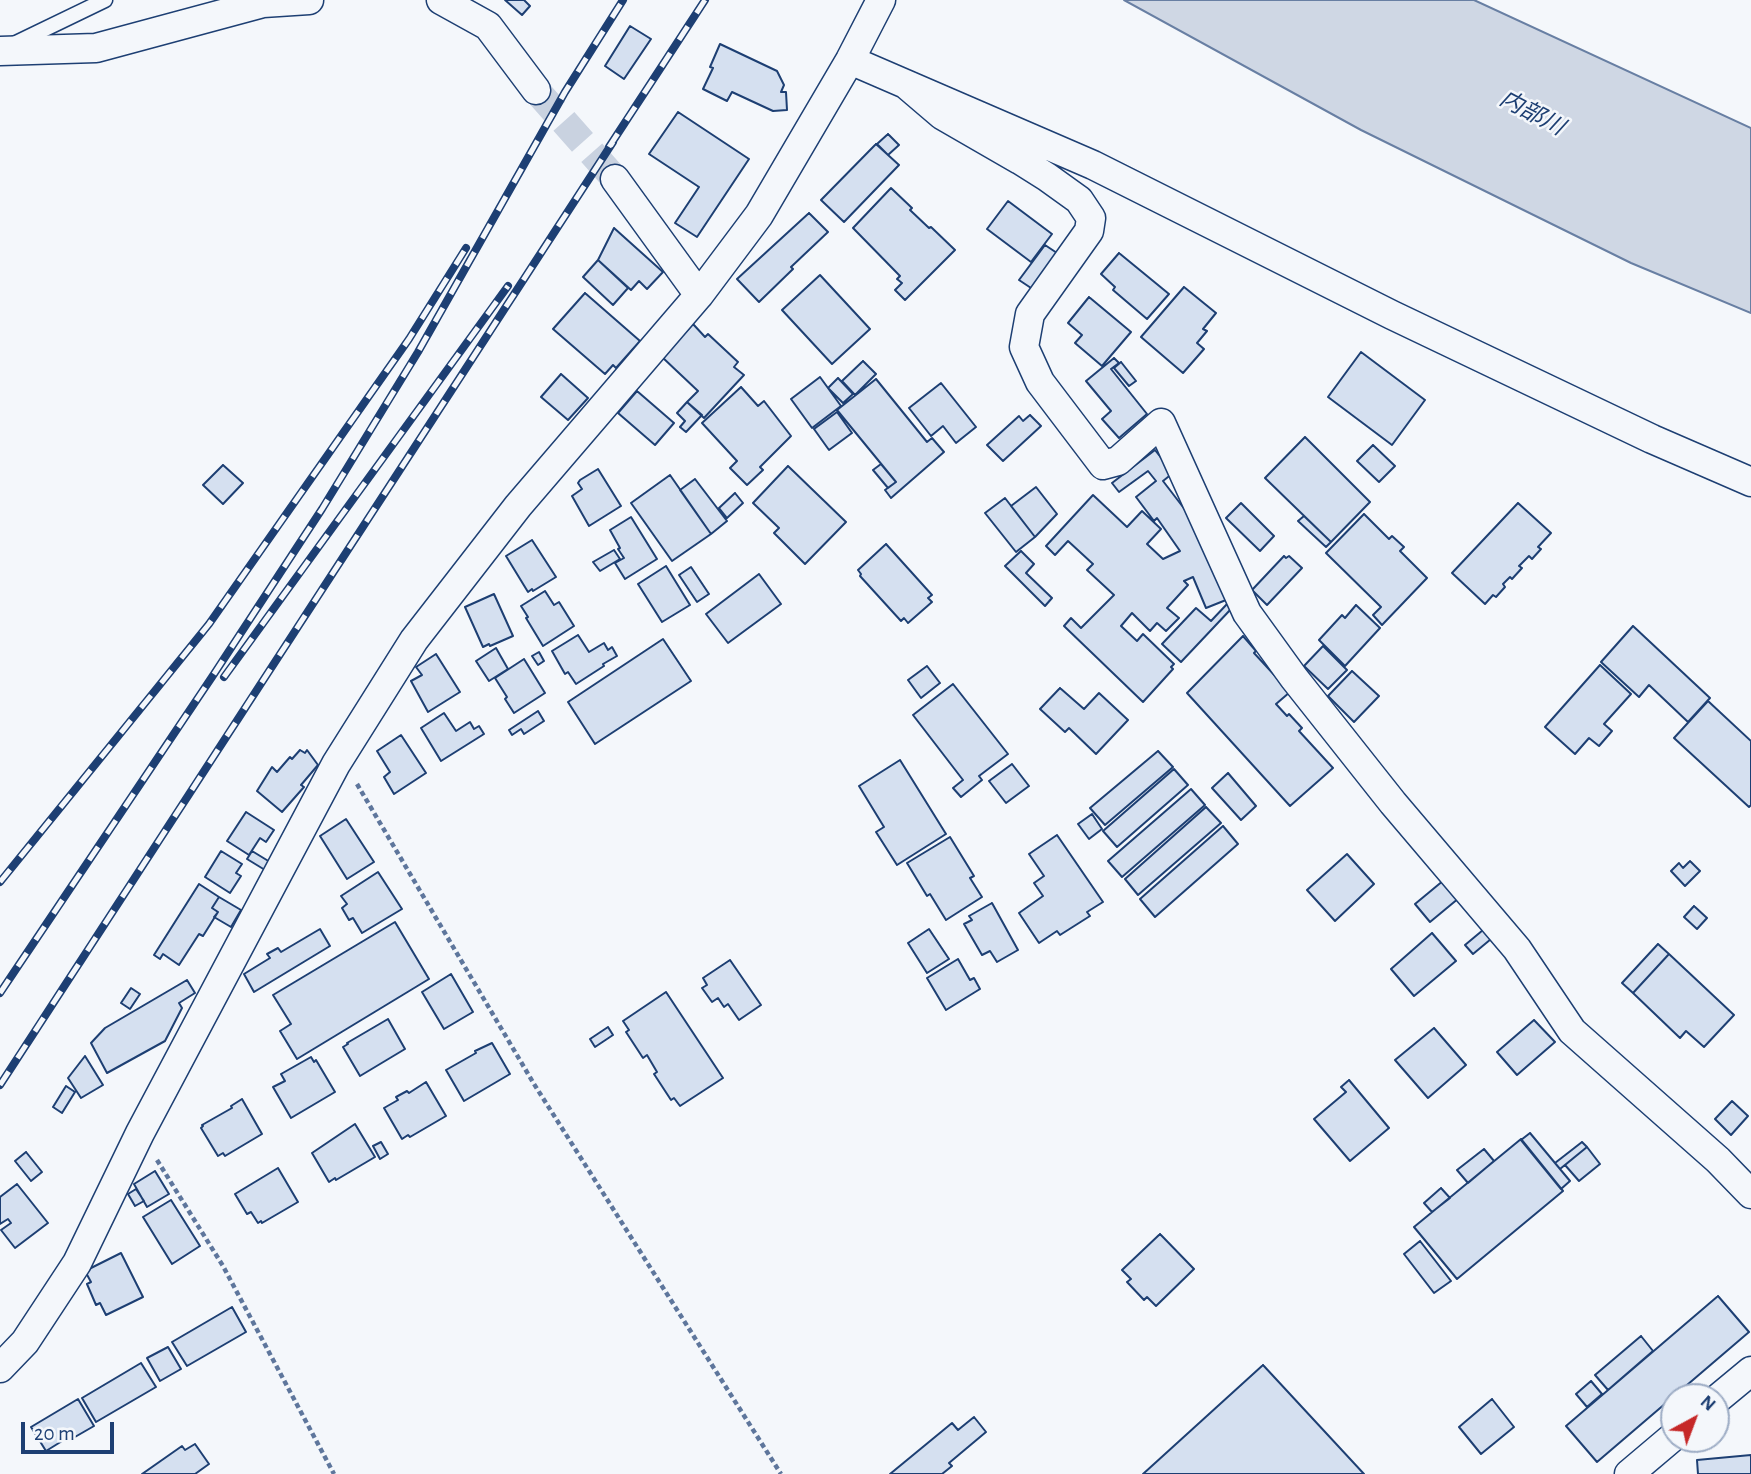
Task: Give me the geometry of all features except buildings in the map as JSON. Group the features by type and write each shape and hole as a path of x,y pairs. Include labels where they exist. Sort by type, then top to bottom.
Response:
{"street":[{"path":"0,51 96,48 263,3 309,0"},
{"path":"441,0 488,26 536,90"},
{"path":"0,1368 25,1342 77,1263 140,1133 336,764 414,640 518,506 699,295 760,215 875,12"},
{"path":"850,60 1093,164 1404,321 1652,439 1751,482"},
{"path":"908,86 942,115 1020,160 1079,200 1091,218 1088,231 1030,314 1024,347 1040,382 1095,455 1103,465 1118,461 1161,423 1247,613 1294,678 1393,803 1517,949 1572,1031 1718,1160 1751,1194"},
{"path":"615,179 699,295"},
{"path":"1730,1388 1751,1370"},
{"path":"1629,1474 1660,1448"}],"lane":[{"path":"0,51 105,0"}],"path":[{"path":"336,764 359,786 534,1084 781,1474"},
{"path":"140,1133 223,1266 334,1474"}],"water":[{"name":"内部川","path":"1124,0 1474,0 1751,128 1751,313 1631,263 1361,130"}],"tunnel":[{"path":"536,90 615,179"}],"railway":[{"path":"0,993 322,509 418,352 565,92 623,0"},
{"path":"609,147 705,0"},
{"path":"0,1085 613,142"},
{"path":"0,882 209,624 409,339 466,248"},
{"path":"224,677 508,286"}]}
